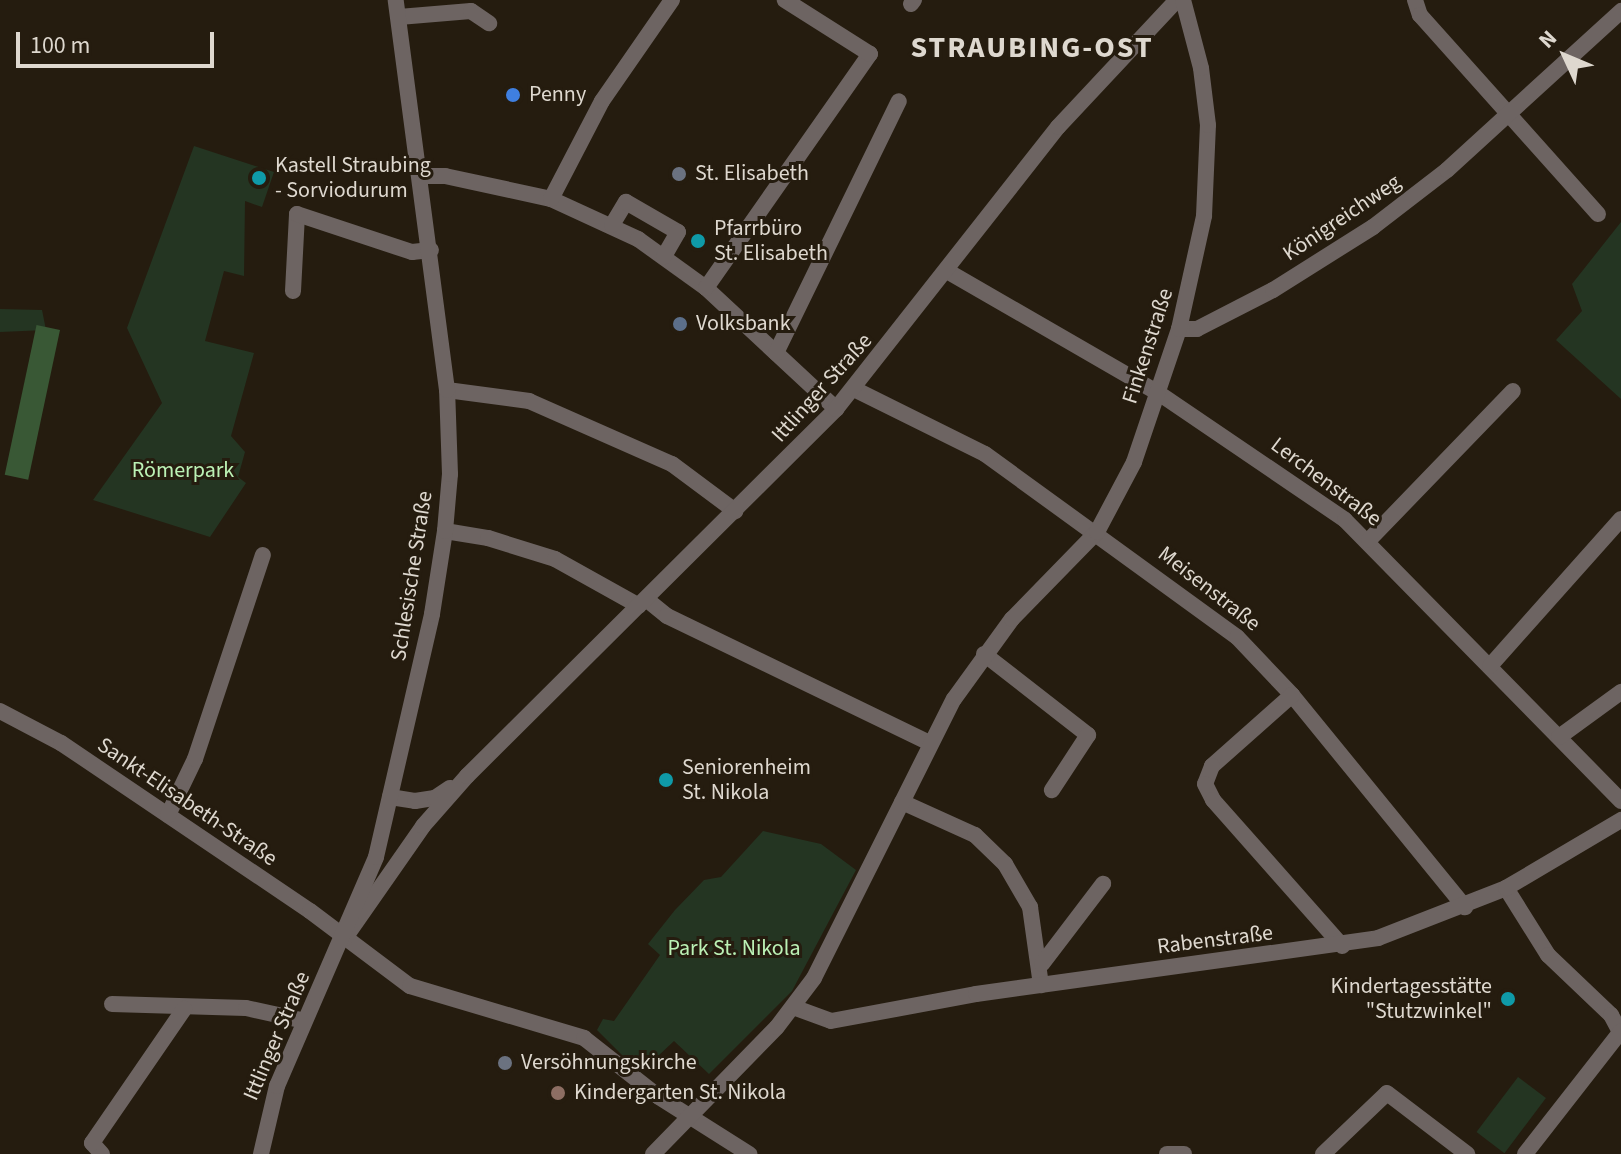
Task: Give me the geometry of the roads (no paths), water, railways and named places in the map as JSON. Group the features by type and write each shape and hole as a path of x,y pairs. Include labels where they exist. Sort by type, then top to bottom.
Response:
{"street":[{"path":"551,199 602,101 672,0"},
{"path":"706,288 870,54 785,0"},
{"name":"Ittlinger Straße","path":"345,938 423,826 467,776 836,409 1058,127 1180,0"},
{"name":"Finkenstraße","path":"653,1154 793,1007 837,939 930,743 984,654 1097,532 1134,462 1179,329 1204,216 1208,125 1201,68 1180,0"},
{"path":"1415,0 1420,15 1510,111 1598,214"},
{"name":"Schlesische Straße","path":"360,902 390,797 432,614 450,474 447,390 422,176 398,8 471,11 489,23"},
{"name":"Königreichweg","path":"1179,329 1197,329 1260,296 1373,227 1447,170 1621,11"},
{"path":"776,353 837,219 899,101"},
{"path":"422,176 445,176 551,199 612,225 664,256 706,288 836,409"},
{"path":"612,225 626,202 678,232 664,256"},
{"path":"293,291 297,214 412,252 431,250"},
{"name":"Lerchenstraße","path":"947,271 1157,392 1369,540 1621,801"},
{"name":"Meisenstraße","path":"854,389 985,454 1097,532 1237,637 1292,695 1465,907"},
{"path":"447,390 529,401 672,464 735,511"},
{"path":"1369,540 1513,391"},
{"path":"1490,666 1621,519"},
{"path":"445,531 488,538 555,559 930,743"},
{"path":"168,815 195,759 263,555"},
{"path":"984,654 1088,735 1052,790"},
{"path":"1559,737 1621,692"},
{"path":"1292,695 1212,766 1205,784 1213,800 1342,946"},
{"name":"Sankt-Elisabeth-Straße","path":"0,711 61,743 410,986 584,1038 687,1116 749,1154"},
{"name":"Ittlinger Straße","path":"390,797 435,798 467,776"},
{"path":"902,802 975,835 1005,864 1030,907 1042,964 1041,985"},
{"name":"Rabenstraße","path":"793,1007 831,1021 1041,985 1342,946 1465,907 1506,888 1621,820"},
{"path":"1042,964 1103,884"},
{"path":"1506,888 1548,955 1611,1015 1621,1032 1525,1154"},
{"name":"Ittlinger Straße","path":"261,1154 270,1107 305,1021 360,902"},
{"path":"112,1004 184,1009 246,1008 305,1021"},
{"path":"102,1154 92,1143 184,1009"},
{"path":"1323,1154 1387,1093 1467,1154"},
{"path":"1167,1154 1184,1154"}],"place":[{"name":"Penny","path":"513,95"},
{"name":"St. Elisabeth","path":"679,174"},
{"name":"Kastell Straubing - Sorviodurum","path":"259,178"},
{"name":"Pfarrbüro St. Elisabeth","path":"698,241"},
{"name":"Volksbank","path":"680,324"},
{"name":"Seniorenheim St. Nikola","path":"666,780"},
{"name":"Kindertagesstätte \"Stutzwinkel\"","path":"1508,999"},
{"name":"Versöhnungskirche","path":"505,1063"},
{"name":"Kindergarten St. Nikola","path":"558,1093"}],"district":[{"name":"STRAUBING-OST","path":"1032,48"}],"park label":[{"name":"Römerpark","path":"183,471"},
{"name":"Park St. Nikola","path":"734,949"}]}
